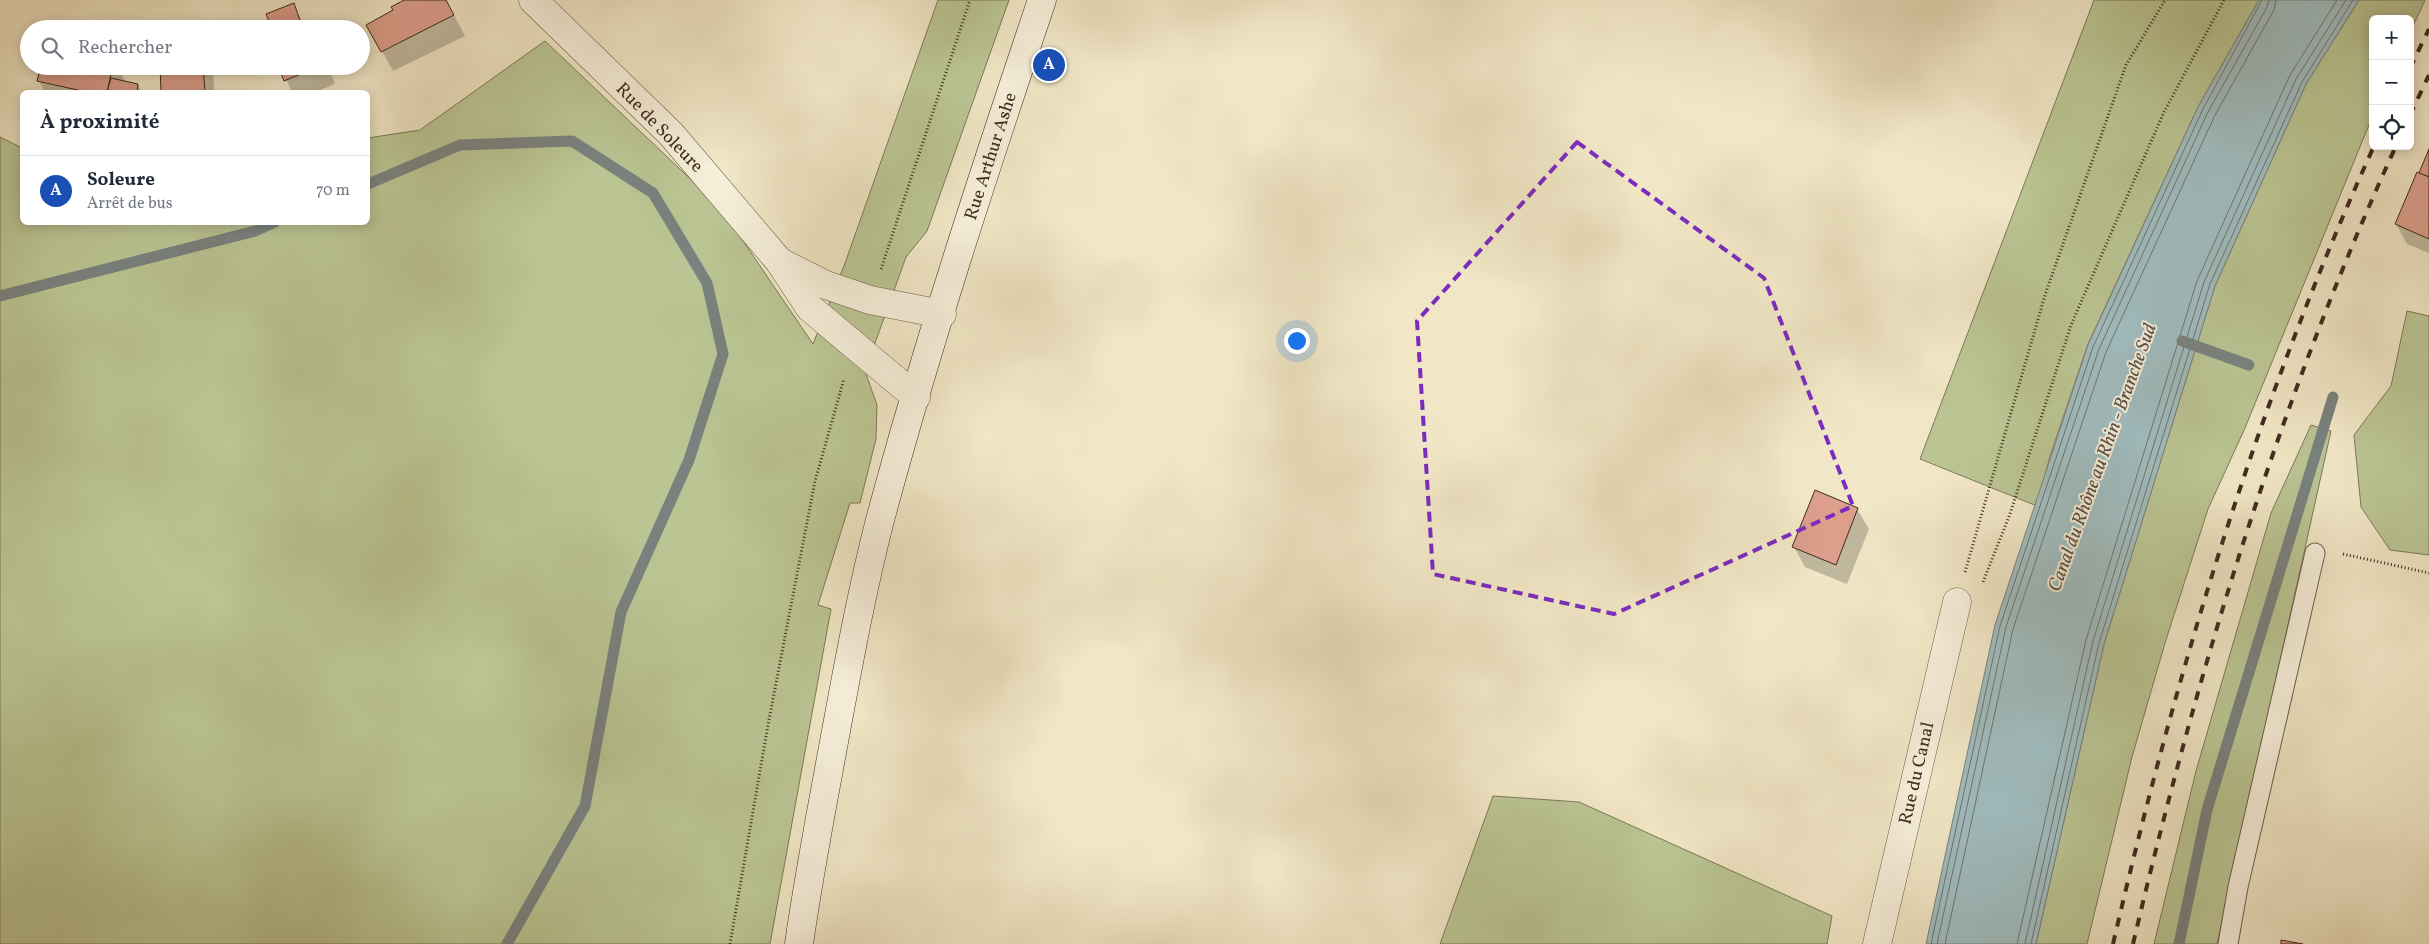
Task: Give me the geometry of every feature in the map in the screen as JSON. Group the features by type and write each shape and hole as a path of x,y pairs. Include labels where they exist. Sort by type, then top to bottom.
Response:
{"street":[{"name":"Rue de Soleure","path":"533,0 671,134 779,261 810,308 916,397"},
{"name":"Rue Arthur Ashe","path":"799,944 807,887 860,605 880,521 983,173 1042,0"},
{"name":"Rue de Soleure","path":"779,261 826,285 870,300 942,314"},
{"name":"Rue du Canal","path":"1877,944 1957,602"}],"lane":[{"path":"2228,944 2240,878 2315,553"}],"path":[{"path":"870,300 970,0"},
{"path":"1957,602 2045,295 2126,65 2165,0"},
{"path":"1957,602 1984,581 2010,514 2071,325 2164,112 2224,0"},
{"path":"730,944 768,725 815,481 855,345"},
{"path":"2315,553 2339,554 2429,573"}],"highlighted area":[{"path":"1577,142 1764,278 1853,506 1614,614 1433,574 1417,321"}],"green space":[{"path":"938,0 1009,0 927,231 906,257 865,371 877,405 876,439 860,503 850,503 818,605 831,609 770,944 0,944 0,137 20,147 20,225 370,225 370,138 420,130 545,41 720,207 813,344 844,266"},
{"path":"2094,0 2259,0 2198,107 2088,344 2050,456 2037,506 1920,459"},
{"path":"2359,0 2425,0 2414,24 2414,15 2369,15 2369,125 2245,428 2208,509 2165,643 2132,757 2087,944 2036,944 2104,644 2215,286 2306,84"},
{"path":"2407,311 2429,316 2429,555 2390,550 2361,507 2354,435 2391,386"},
{"path":"2311,425 2331,431 2217,944 2154,944 2196,771 2271,513"},
{"path":"1493,796 1579,802 1832,916 1827,944 1440,944"}],"water":[{"name":"Canal du Rhône au Rhin - Branche Sud","path":"2259,0 2359,0 2306,84 2215,286 2104,644 2036,944 1926,944 1995,625 2088,345 2198,107"}],"building":[{"path":"404,0 446,0 454,15 381,52 370,32 370,23 393,10 391,7"},
{"path":"294,3 300,20 268,20 266,14"},
{"path":"39,75 111,75 107,90 78,90 37,81"},
{"path":"160,75 204,75 205,90 161,90"},
{"path":"282,75 298,75 284,81"},
{"path":"111,78 138,84 137,90 108,90"},
{"path":"2429,149 2429,177 2419,173"},
{"path":"2417,172 2429,177 2429,239 2395,224"},
{"path":"1815,490 1858,508 1836,565 1792,547"},
{"path":"2281,940 2303,944 2281,944"}],"waterway":[{"path":"370,183 460,145 572,141 653,193 707,283 723,354 689,460 621,612 585,806 507,944"},
{"path":"0,296 255,231 268,225"},
{"path":"2182,341 2249,365"},
{"path":"2179,944 2207,810 2333,397"}],"railway":[{"path":"2414,60 2429,29"},
{"path":"2414,107 2429,75"},
{"path":"2113,944 2164,740 2224,539 2257,439 2293,340 2332,242 2372,150"},
{"path":"2133,944 2185,740 2213,639 2245,539 2278,439 2315,340 2354,242 2394,150"}],"place":[{"name":"Soleure","path":"1049,65"}]}
